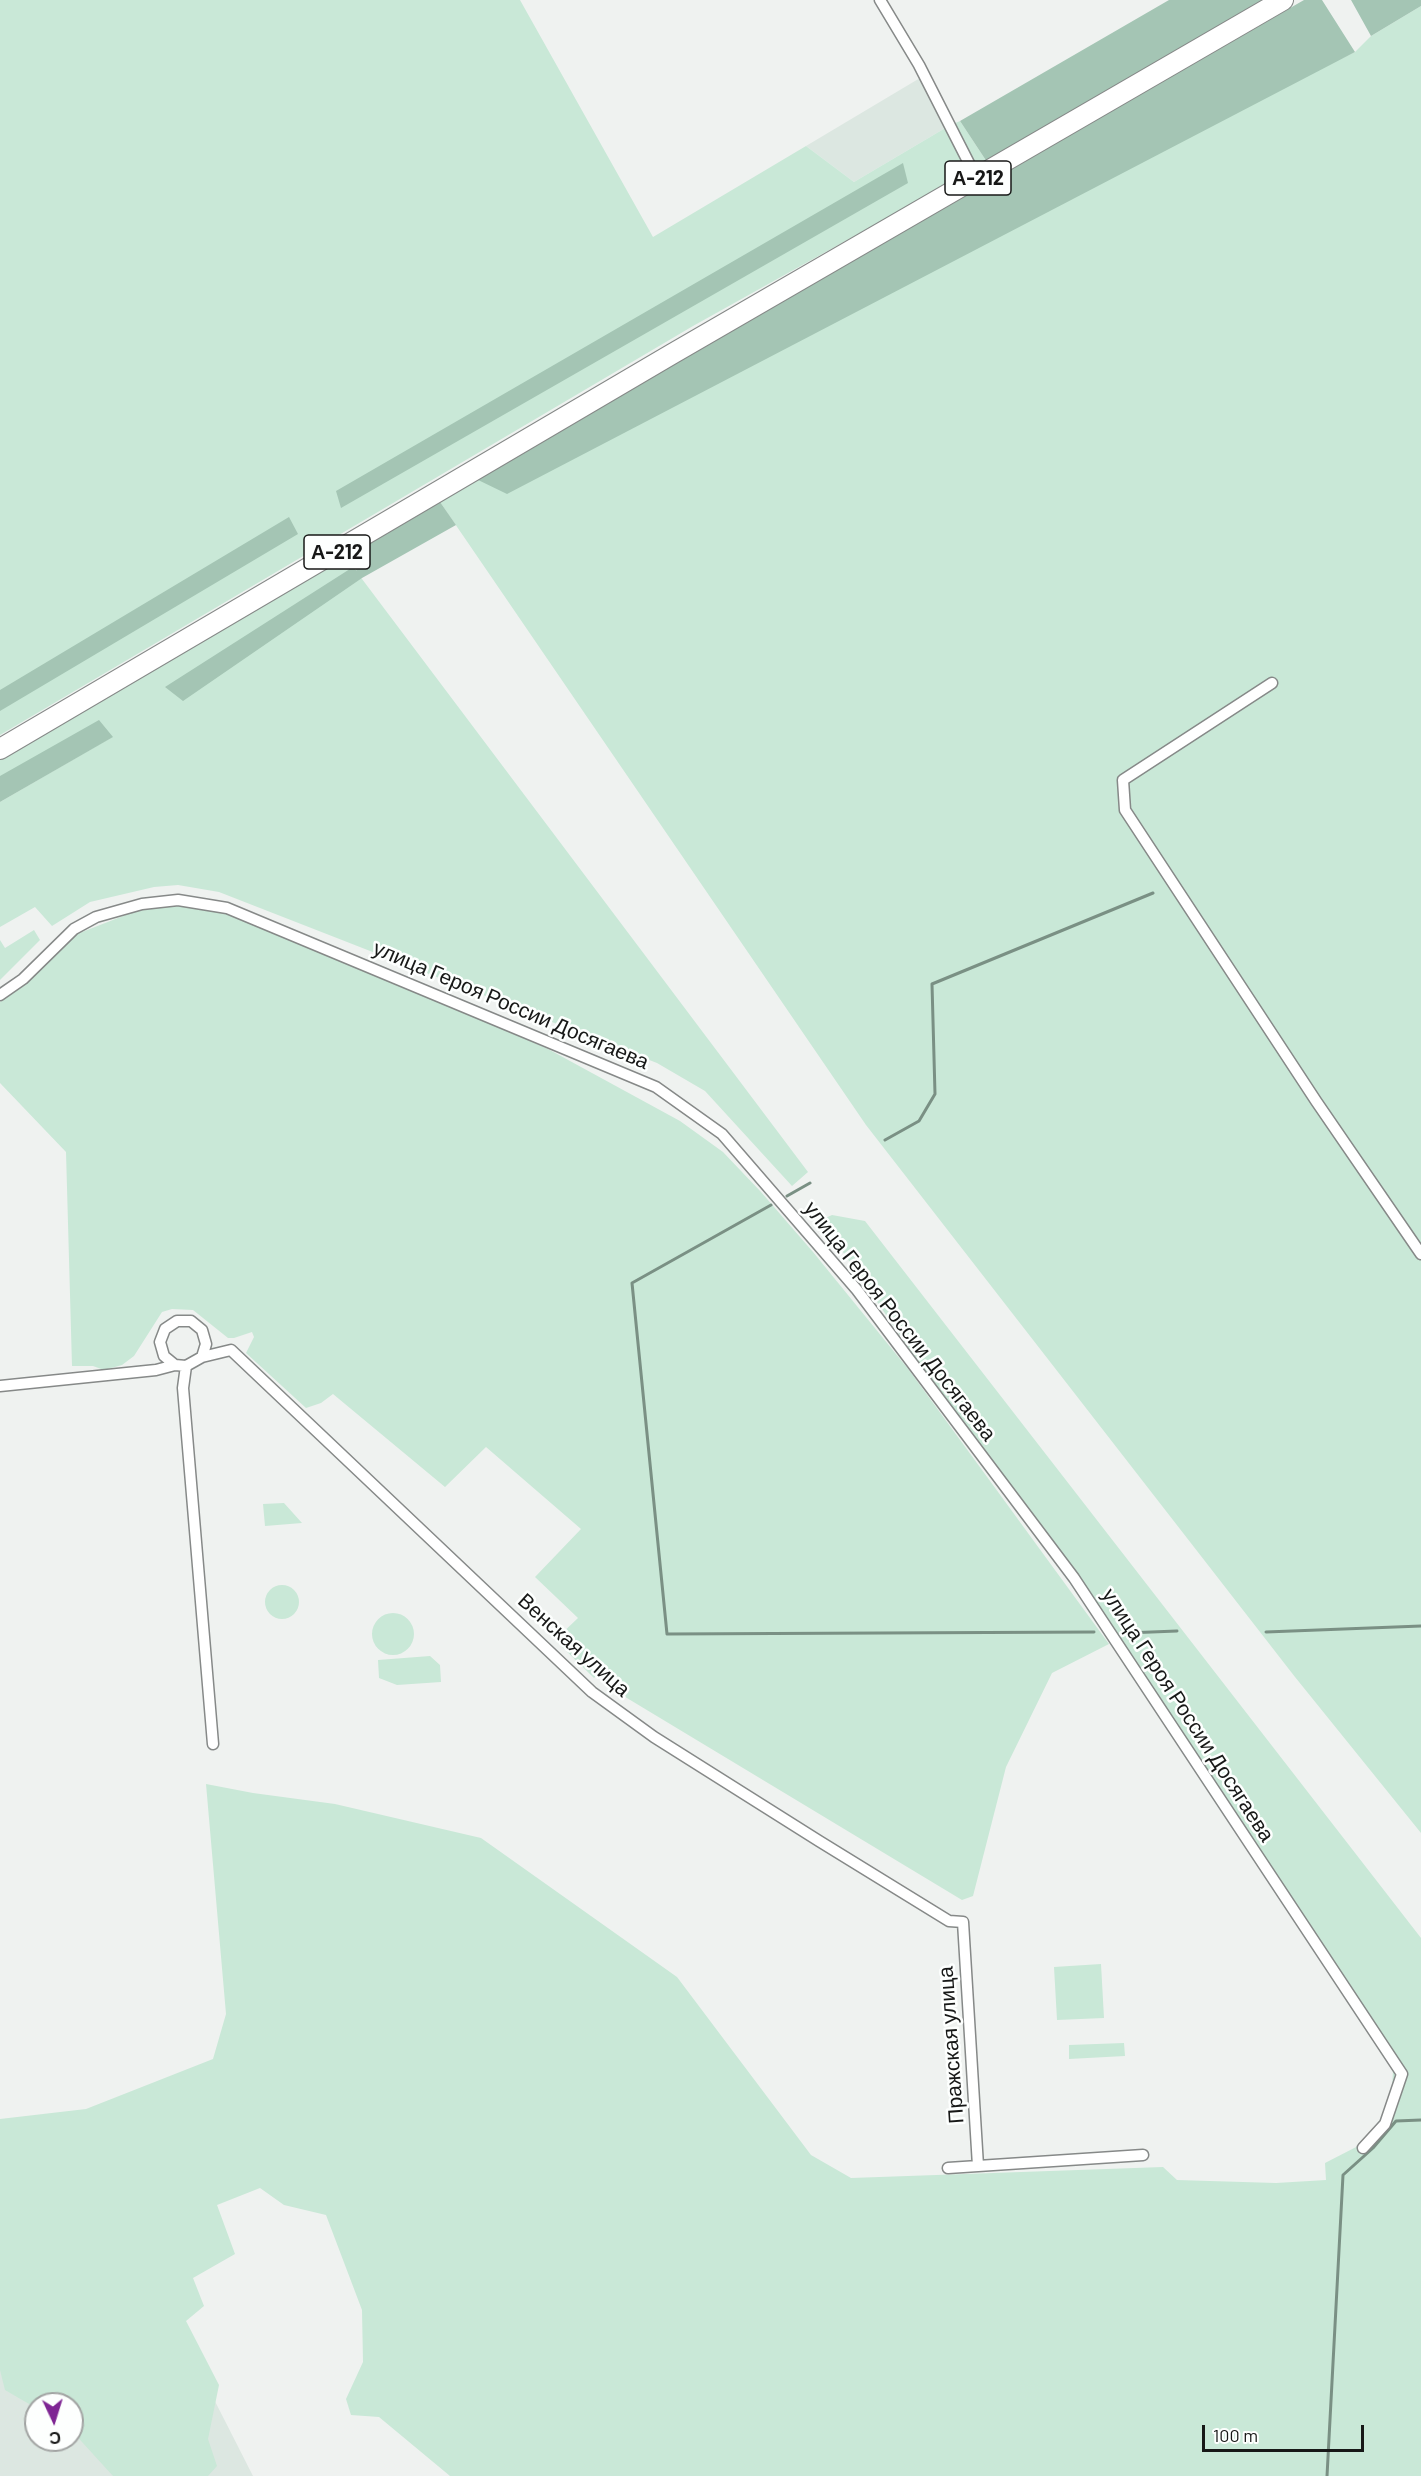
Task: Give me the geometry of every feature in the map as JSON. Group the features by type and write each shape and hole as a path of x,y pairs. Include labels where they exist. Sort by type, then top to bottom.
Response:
{"highway":[{"name":"А-212","path":"0,749 672,354 1283,0"}],"street":[{"path":"880,0 919,65 977,179"},
{"path":"1272,683 1123,780 1125,810 1316,1101 1421,1254"},
{"name":"улица Героя России Досягаева","path":"0,995 23,979 74,929 96,917 142,904 178,900 227,908 656,1086 722,1134 857,1290 1074,1578 1402,2074 1385,2124 1362,2148"},
{"path":"0,1386 156,1370 181,1365 202,1357 206,1344 202,1330 191,1321 177,1321 165,1329 160,1342 164,1356 181,1365"},
{"name":"Венская улица","path":"202,1357 231,1350 592,1692 654,1737 949,1922 963,1922"},
{"path":"181,1365 213,1744"},
{"name":"Пражская улица","path":"963,1922 978,2166"},
{"path":"948,2168 1143,2155"}],"shaded area":[{"path":"920,78 947,127 854,182 806,146"},
{"path":"136,2246 253,2476 0,2476 0,2349"}],"green space":[{"path":"0,0 520,0 653,237 806,146 854,182 960,121 987,162 693,326 0,735"},
{"path":"1169,0 1269,0 987,162 960,121"},
{"path":"1304,0 1322,0 1355,52 507,494 474,478"},
{"path":"1351,0 1421,0 1421,6 1371,36"},
{"path":"1421,6 1421,1833 1295,1677 866,1125 438,499 474,478 1355,52 1371,36"},
{"path":"903,163 908,183 341,508 336,491"},
{"path":"438,499 456,525 362,578 183,701 165,687 353,567 357,571 344,551"},
{"path":"289,517 298,534 0,711 0,690"},
{"path":"344,551 356,571 808,1172 792,1186 705,1091 657,1063 219,892 178,885 154,887 90,902 52,926 35,907 0,927 0,802 112,737 0,777 0,757"},
{"path":"99,720 113,737 0,802 0,776"},
{"path":"179,905 226,913 399,983 548,1049 680,1121 723,1152 761,1192 909,1370 1109,1644 1052,1673 1006,1767 973,1896 962,1900 607,1686 612,1677 599,1674 594,1678 555,1640 578,1618 535,1577 581,1529 486,1447 445,1487 333,1394 321,1403 306,1408 246,1353 254,1337 252,1332 228,1338 193,1310 172,1309 162,1312 134,1356 122,1365 104,1370 93,1366 72,1366 66,1152 0,1083 0,1002 32,978 53,953 77,934 141,909"},
{"path":"34,930 40,940 0,980 0,940 5,948"},
{"path":"832,1215 865,1221 1421,1938 1421,2476 450,2476 379,2417 351,2415 346,2399 363,2362 362,2310 326,2215 284,2205 260,2188 217,2205 235,2254 193,2278 204,2306 186,2321 219,2385 208,2439 217,2466 208,2476 113,2476 84,2444 84,2392 24,2392 24,2401 5,2390 0,2370 0,2119 86,2109 213,2059 226,2014 206,1784 335,1804 481,1838 677,1977 811,2155 851,2178 1163,2167 1177,2180 1276,2183 1326,2180 1325,2163 1362,2144 1385,2113 1392,2092 1393,2069 1400,2065 821,1220"},
{"path":"284,1503 302,1523 265,1526 263,1504"},
{"path":"282,1585 294,1590 299,1602 294,1614 282,1619 270,1614 265,1602 270,1590"},
{"path":"393,1613 408,1619 414,1634 408,1649 393,1655 378,1649 372,1634 378,1619"},
{"path":"430,1656 440,1665 441,1682 397,1685 379,1678 378,1660"},
{"path":"1101,1964 1104,2018 1057,2020 1054,1967"},
{"path":"1124,2043 1125,2056 1069,2059 1069,2045"}],"waterway":[{"path":"885,1140 919,1121 935,1094 932,984 1153,893"},
{"path":"787,1196 810,1183"},
{"path":"771,1205 632,1283 667,1634 1094,1632"},
{"path":"1266,1632 1421,1626"},
{"path":"1126,1633 1177,1631"},
{"path":"1327,2476 1343,2175 1373,2148 1396,2121 1421,2120"}]}
